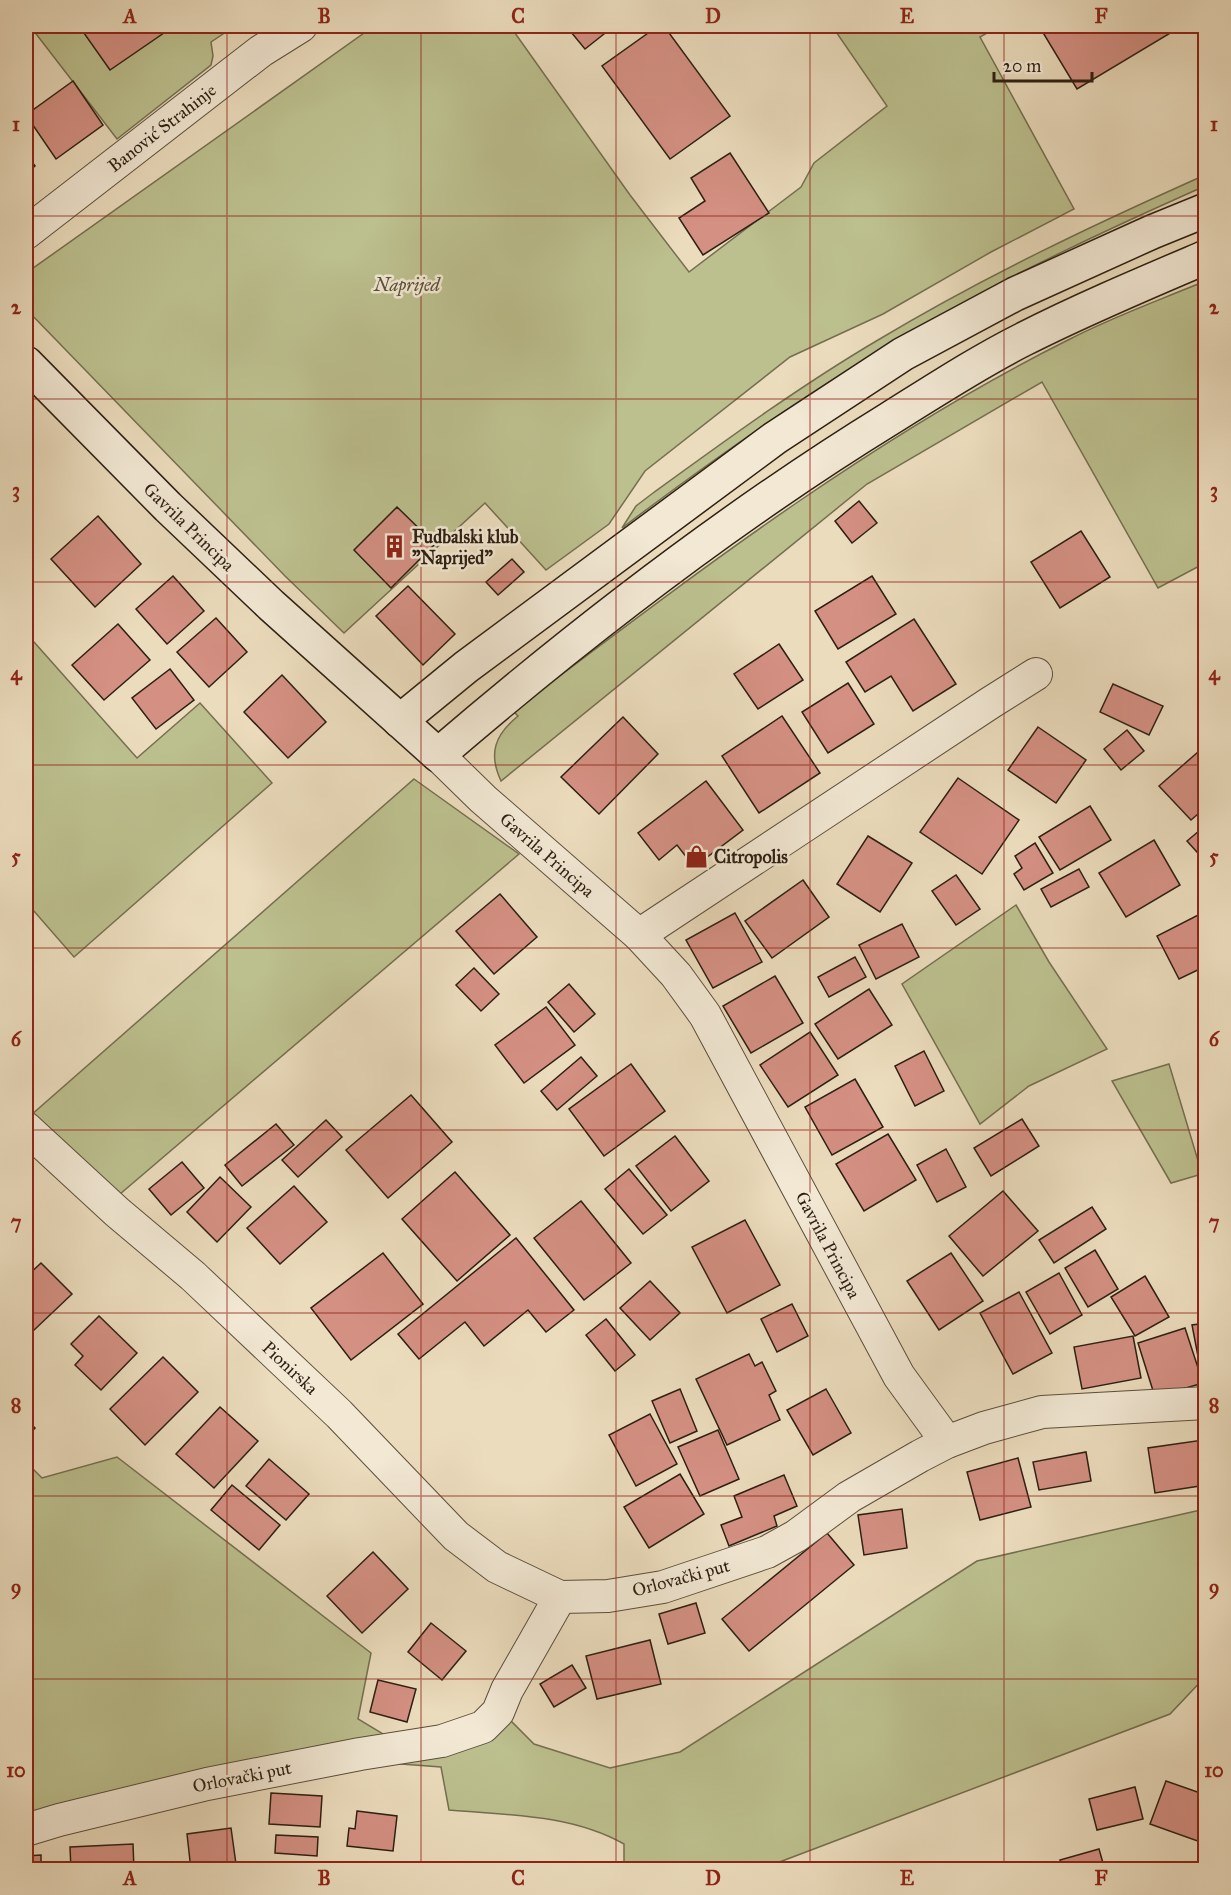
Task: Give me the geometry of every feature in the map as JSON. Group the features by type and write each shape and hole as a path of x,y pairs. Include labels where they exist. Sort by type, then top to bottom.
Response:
{"main road":[{"path":"400,721 490,648 766,444 903,354 1015,294 1206,210"},
{"path":"438,755 495,706 676,564 823,460 942,386 1024,339 1206,257"},
{"name":"Gavrila Principa","path":"26,363 168,507 438,755"}],"street":[{"name":"Banović Strahinje","path":"26,233 261,51 301,26"},
{"path":"639,935 1036,674"},
{"name":"Gavrila Principa","path":"438,755 483,799 639,935 676,975 705,1015 899,1376 948,1442"},
{"name":"Pionirska","path":"26,1128 117,1212 193,1276 339,1414 456,1536 497,1567 560,1597"},
{"name":"Orlovački put","path":"26,1830 207,1784 360,1754 442,1741 483,1727 498,1712 507,1690 560,1597 608,1596 663,1587 767,1552 796,1536 849,1497 948,1442 984,1428 1042,1412 1206,1403"}],"green space":[{"path":"30,26 235,26 211,42 213,56 211,65 117,139"},
{"name":"Naprijed","path":"374,26 510,26 630,195 689,272 801,187 814,163 887,106 832,26 999,26 980,37 1074,209 991,252 883,314 790,357 645,471 609,524 546,570 485,503 344,633 285,576 28,311 29,271"},
{"path":"1205,175 1205,186 1033,266 891,343 773,419 622,528 636,506 653,493 736,433 878,340 1039,253"},
{"path":"1205,281 1206,429 1203,430 1206,436 1205,563 1158,588 1042,382 867,484 501,781 495,762 496,745 504,730 518,716 513,711 714,561 851,466 994,379 1119,316"},
{"path":"26,633 137,758 200,703 272,783 74,957 26,902"},
{"path":"414,779 519,854 120,1194 30,1116"},
{"path":"1016,905 1049,962 1107,1049 1029,1086 980,1124 902,984"},
{"path":"1169,1064 1202,1174 1171,1183 1112,1081"},
{"path":"117,1457 371,1653 358,1719 421,1757 509,1719 534,1744 610,1768 680,1752 977,1561 1196,1511 1205,1511 1205,1677 1170,1714 761,1869 624,1869 624,1844 604,1834 561,1821 449,1810 441,1767 374,1762 26,1817 26,1462 42,1478"}],"building":[{"path":"79,26 174,26 110,70"},
{"path":"566,26 614,26 585,49"},
{"path":"658,26 664,26 730,116 670,159 602,66"},
{"path":"1039,26 1182,26 1077,89"},
{"path":"73,81 103,125 56,159 26,115"},
{"path":"730,153 769,213 703,255 679,218 705,201 691,178"},
{"path":"26,154 35,166 26,174"},
{"path":"859,501 877,523 852,543 835,521"},
{"name":"Fudbalski klub \"Naprijed\"","path":"397,507 435,544 391,588 354,550"},
{"path":"98,516 141,564 95,607 51,559"},
{"path":"1081,531 1110,577 1060,608 1031,562"},
{"path":"512,559 524,572 498,595 486,582"},
{"path":"173,576 204,611 167,644 136,609"},
{"path":"872,576 896,614 838,649 815,611"},
{"path":"408,586 455,634 423,665 376,616"},
{"path":"216,618 247,652 209,687 177,652"},
{"path":"914,619 956,684 913,711 891,676 865,692 846,662"},
{"path":"118,624 150,660 104,700 72,665"},
{"path":"779,644 803,680 758,709 734,674"},
{"path":"170,669 194,700 156,729 132,698"},
{"path":"282,675 326,722 288,758 244,712"},
{"path":"848,683 874,724 828,753 802,712"},
{"path":"1113,684 1163,706 1149,735 1100,712"},
{"path":"782,716 820,773 759,813 722,756"},
{"path":"623,717 658,754 599,814 561,777"},
{"path":"1038,727 1086,760 1056,803 1008,770"},
{"path":"1127,730 1144,751 1121,770 1104,749"},
{"path":"1198,752 1206,761 1206,807 1191,820 1159,786"},
{"path":"958,778 1019,820 982,874 920,832"},
{"path":"706,781 743,830 694,867 677,845 659,860 638,833"},
{"path":"1090,806 1111,840 1060,870 1039,837"},
{"path":"1206,825 1206,862 1187,841"},
{"path":"868,836 912,863 880,912 837,884"},
{"path":"1154,840 1180,885 1126,917 1099,873"},
{"path":"1035,843 1053,873 1024,890 1014,874 1022,868 1015,856"},
{"path":"1079,869 1089,887 1051,907 1041,889"},
{"path":"956,875 980,909 956,925 932,891"},
{"path":"803,880 829,917 772,958 745,921"},
{"path":"500,894 537,937 494,974 456,931"},
{"path":"1206,911 1206,966 1179,979 1157,936"},
{"path":"735,913 762,962 713,988 686,940"},
{"path":"902,924 919,957 876,979 859,945"},
{"path":"855,957 866,977 829,997 818,977"},
{"path":"474,968 499,994 481,1011 456,985"},
{"path":"775,976 803,1023 751,1053 723,1006"},
{"path":"569,984 595,1014 574,1032 548,1002"},
{"path":"869,989 892,1025 838,1059 815,1024"},
{"path":"546,1007 575,1045 524,1083 495,1045"},
{"path":"810,1032 838,1075 788,1107 760,1065"},
{"path":"924,1051 944,1091 915,1106 895,1066"},
{"path":"581,1057 597,1076 557,1110 541,1091"},
{"path":"631,1064 665,1111 604,1156 569,1109"},
{"path":"855,1079 883,1127 832,1155 805,1107"},
{"path":"411,1095 452,1142 388,1198 346,1150"},
{"path":"1022,1119 1039,1146 991,1176 974,1148"},
{"path":"326,1120 342,1137 298,1177 282,1160"},
{"path":"276,1124 294,1145 242,1186 225,1165"},
{"path":"888,1134 916,1180 864,1211 836,1164"},
{"path":"675,1136 709,1181 671,1211 636,1166"},
{"path":"946,1149 966,1187 937,1202 917,1165"},
{"path":"182,1162 204,1188 171,1215 149,1189"},
{"path":"629,1169 667,1215 643,1234 605,1189"},
{"path":"455,1172 510,1235 457,1281 402,1219"},
{"path":"220,1177 251,1207 217,1242 187,1212"},
{"path":"294,1186 327,1222 280,1264 247,1228"},
{"path":"1003,1191 1038,1231 983,1276 949,1236"},
{"path":"581,1201 631,1263 584,1300 534,1238"},
{"path":"1092,1207 1106,1229 1054,1263 1039,1240"},
{"path":"745,1220 780,1285 727,1313 692,1247"},
{"path":"516,1238 574,1310 546,1332 528,1310 484,1346 465,1322 419,1359 398,1334"},
{"path":"1095,1250 1118,1289 1088,1307 1065,1268"},
{"path":"383,1253 423,1304 351,1360 311,1308"},
{"path":"951,1253 983,1301 939,1330 907,1281"},
{"path":"41,1263 72,1294 32,1332 26,1325 26,1277"},
{"path":"1059,1273 1082,1315 1050,1334 1026,1292"},
{"path":"1145,1276 1169,1317 1135,1336 1111,1297"},
{"path":"650,1281 680,1313 650,1340 620,1308"},
{"path":"1019,1292 1052,1353 1013,1374 980,1313"},
{"path":"792,1304 808,1336 777,1352 761,1319"},
{"path":"99,1316 137,1353 101,1390 75,1365 83,1356 71,1344"},
{"path":"606,1319 635,1355 615,1371 586,1335"},
{"path":"1206,1323 1206,1371 1201,1372 1192,1325"},
{"path":"1185,1328 1203,1383 1155,1397 1138,1343"},
{"path":"1133,1336 1141,1378 1082,1389 1074,1347"},
{"path":"749,1354 755,1366 762,1362 776,1391 769,1395 780,1420 727,1445 696,1379"},
{"path":"163,1357 198,1392 145,1445 110,1409"},
{"path":"680,1389 697,1431 670,1443 652,1401"},
{"path":"826,1389 851,1433 813,1455 787,1410"},
{"path":"220,1407 258,1441 214,1488 176,1454"},
{"path":"650,1414 677,1464 636,1486 609,1435"},
{"path":"26,1419 35,1428 26,1438"},
{"path":"718,1430 739,1479 700,1496 678,1447"},
{"path":"1203,1440 1206,1455 1206,1485 1155,1493 1148,1448"},
{"path":"1086,1452 1091,1481 1039,1490 1033,1462"},
{"path":"1018,1458 1031,1507 980,1520 967,1472"},
{"path":"269,1459 309,1494 286,1520 246,1486"},
{"path":"680,1474 704,1514 649,1548 624,1507"},
{"path":"784,1475 797,1506 774,1516 777,1526 729,1546 721,1525 742,1517 734,1496"},
{"path":"232,1485 280,1525 259,1550 211,1510"},
{"path":"902,1509 907,1548 864,1555 858,1515"},
{"path":"827,1533 854,1565 749,1651 722,1619"},
{"path":"373,1552 408,1589 362,1633 327,1596"},
{"path":"696,1603 705,1633 668,1644 659,1614"},
{"path":"431,1623 466,1651 442,1680 408,1652"},
{"path":"650,1640 661,1684 597,1699 586,1656"},
{"path":"572,1665 586,1688 554,1707 540,1684"},
{"path":"378,1680 416,1689 407,1722 370,1712"},
{"path":"1166,1781 1206,1795 1206,1844 1150,1824"},
{"path":"1135,1787 1143,1819 1097,1830 1089,1799"},
{"path":"271,1793 322,1796 320,1827 269,1824"},
{"path":"357,1811 397,1816 393,1851 347,1846 349,1828 355,1829"},
{"path":"231,1828 236,1864 191,1870 187,1834"},
{"path":"276,1835 318,1837 317,1856 275,1853"},
{"path":"133,1844 134,1870 71,1870 70,1847"},
{"path":"1099,1849 1105,1870 1063,1870 1060,1860"},
{"path":"41,1855 41,1863 61,1863 61,1870 26,1870 26,1856"}],"place":[{"name":"Fudbalski klub \"Naprijed\"","path":"394,547"},
{"name":"Citropolis","path":"696,857"}]}
